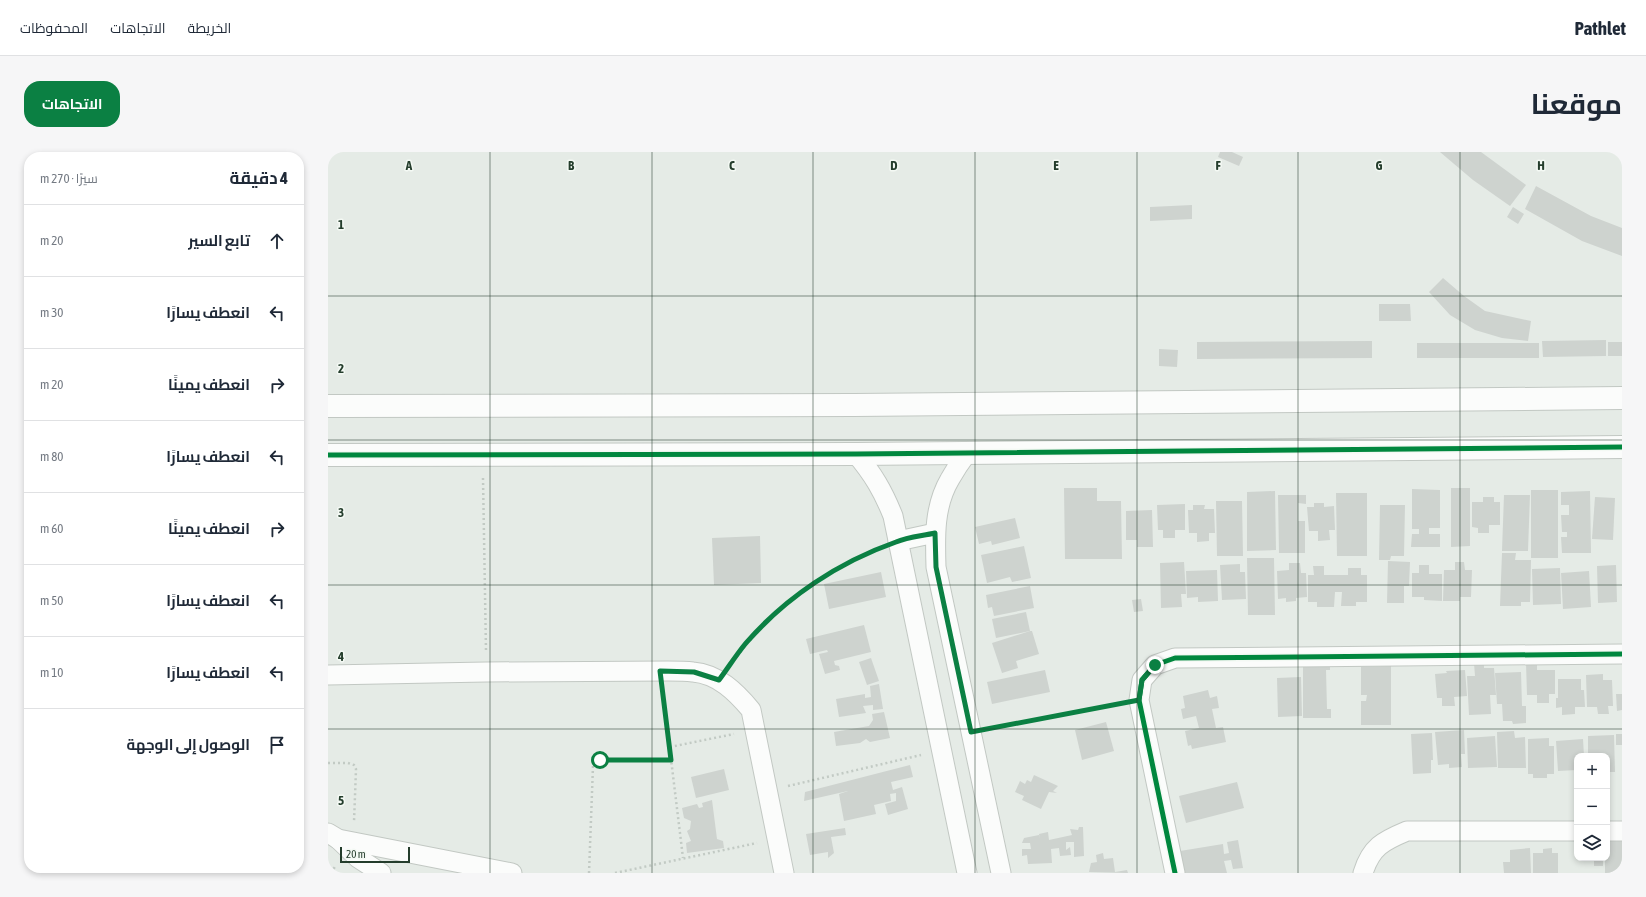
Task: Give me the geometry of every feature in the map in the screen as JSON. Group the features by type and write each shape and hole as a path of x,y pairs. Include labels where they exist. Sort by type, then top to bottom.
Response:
{"street":[{"path":"328,406 862,405 1622,398"},
{"path":"328,455 856,454 1622,447"},
{"path":"967,452 949,480 938,511 935,533 936,567 1001,873"},
{"path":"856,454 872,472 884,493 893,516 967,873"},
{"path":"898,541 935,533"},
{"path":"1175,873 1139,700 1142,680 1155,665 1175,658 1622,654"},
{"path":"328,675 660,671 694,672 719,680 737,693 751,710 784,873"},
{"path":"1363,873 1367,860 1384,841 1407,831 1574,831"},
{"path":"1610,831 1622,831"},
{"path":"340,838 358,858 381,873"},
{"path":"340,838 512,873"}],"path":[{"path":"482,455 486,672"},
{"path":"719,680 746,643 779,610 815,582 855,559 898,541"},
{"path":"660,671 683,858"},
{"path":"971,732 1139,700"},
{"path":"670,747 755,730"},
{"path":"767,791 941,750"},
{"path":"589,873 594,766 596,762 600,760 671,760"},
{"path":"328,763 348,763 354,765 356,769 340,838"},
{"path":"615,873 777,838"}],"building":[{"path":"1220,152 1232,152 1243,157 1239,166 1218,157"},
{"path":"1440,152 1481,152 1526,185 1510,206 1473,180"},
{"path":"1536,186 1591,216 1622,228 1622,256 1582,241 1525,209"},
{"path":"1192,205 1192,219 1150,221 1150,207"},
{"path":"1513,207 1524,214 1518,224 1507,217"},
{"path":"1443,278 1485,311 1531,321 1528,341 1502,338 1475,330 1450,315 1429,292"},
{"path":"1379,304 1410,304 1411,321 1379,321"},
{"path":"1606,340 1606,356 1543,357 1542,341"},
{"path":"1372,341 1372,358 1197,359 1197,342"},
{"path":"1608,342 1622,342 1622,356 1608,356"},
{"path":"1417,343 1539,343 1539,358 1417,358"},
{"path":"1159,349 1178,350 1177,367 1159,366"},
{"path":"1064,488 1097,488 1097,501 1121,501 1122,559 1065,559"},
{"path":"1451,488 1470,488 1470,546 1451,547"},
{"path":"1412,489 1440,490 1440,528 1429,528 1429,534 1440,534 1440,547 1411,547 1412,534 1419,534 1419,529 1412,529"},
{"path":"1531,490 1558,490 1558,558 1531,558"},
{"path":"1275,491 1276,550 1247,551 1247,492"},
{"path":"1590,491 1591,553 1562,553 1561,537 1567,537 1567,532 1562,532 1561,515 1569,515 1569,505 1561,505 1561,492"},
{"path":"1336,493 1367,493 1367,556 1337,556"},
{"path":"1278,495 1306,495 1306,504 1298,503 1298,521 1305,521 1305,553 1279,553"},
{"path":"1504,495 1530,495 1528,551 1502,551"},
{"path":"1483,497 1494,497 1494,502 1500,502 1500,525 1489,525 1489,533 1478,533 1478,528 1472,527 1472,502 1483,502"},
{"path":"1595,497 1615,498 1613,540 1592,539"},
{"path":"1216,501 1242,501 1243,556 1217,556"},
{"path":"1314,503 1324,503 1324,507 1334,506 1335,530 1329,530 1330,540 1318,541 1318,531 1309,531 1307,507 1314,507"},
{"path":"1185,504 1185,530 1175,530 1175,538 1163,538 1163,530 1158,530 1157,505"},
{"path":"1193,505 1205,505 1204,509 1214,509 1215,533 1209,533 1209,541 1197,542 1197,533 1189,533 1188,510 1193,510"},
{"path":"1380,505 1405,505 1404,556 1391,556 1390,560 1379,560"},
{"path":"1152,510 1153,547 1137,547 1137,540 1126,540 1126,511"},
{"path":"1015,518 1020,538 992,545 991,541 979,544 975,527"},
{"path":"760,536 761,583 714,585 712,538"},
{"path":"1024,546 1031,578 1012,582 1010,577 987,583 981,555"},
{"path":"1502,553 1516,553 1515,560 1531,560 1530,602 1521,602 1521,606 1500,606"},
{"path":"1247,558 1274,558 1275,615 1248,615"},
{"path":"1388,561 1410,562 1409,586 1404,586 1404,603 1387,603"},
{"path":"1184,562 1186,594 1181,594 1182,607 1161,608 1160,563"},
{"path":"1455,562 1464,562 1465,570 1472,570 1471,597 1460,597 1460,601 1443,601 1444,570 1455,570"},
{"path":"1289,563 1300,563 1301,573 1306,573 1307,597 1296,598 1296,601 1286,602 1286,598 1278,599 1277,571 1289,570"},
{"path":"1240,564 1240,572 1245,572 1246,599 1222,600 1220,565"},
{"path":"1419,565 1429,565 1429,574 1442,574 1442,601 1424,600 1424,597 1412,597 1412,573 1419,573"},
{"path":"1616,565 1617,602 1598,603 1597,566"},
{"path":"1313,566 1324,566 1324,575 1348,575 1348,568 1361,568 1361,575 1367,575 1367,602 1356,602 1356,606 1341,606 1342,592 1335,592 1334,607 1317,607 1317,602 1308,602 1308,575 1314,575"},
{"path":"1560,568 1561,604 1533,605 1532,569"},
{"path":"1217,570 1218,601 1198,602 1198,597 1187,598 1186,571"},
{"path":"1589,571 1591,607 1563,609 1561,573"},
{"path":"881,572 886,597 829,609 824,584"},
{"path":"1030,586 1034,608 994,616 992,607 988,608 986,595"},
{"path":"1141,599 1143,611 1134,612 1132,600"},
{"path":"1026,612 1030,631 996,638 992,619"},
{"path":"864,625 871,652 834,661 835,665 839,666 840,670 825,674 819,654 828,652 827,650 810,654 806,639"},
{"path":"1032,631 1039,654 1016,661 1018,668 1002,673 992,643"},
{"path":"871,658 879,681 867,685 859,662"},
{"path":"1303,660 1330,660 1330,670 1326,670 1327,709 1331,709 1331,718 1303,718"},
{"path":"1484,662 1484,668 1494,668 1496,695 1490,695 1491,714 1469,715 1467,676 1475,676 1474,663"},
{"path":"1526,663 1537,663 1537,670 1555,670 1555,694 1549,694 1549,703 1537,703 1537,695 1527,695"},
{"path":"1391,666 1391,725 1361,725 1361,701 1366,701 1367,695 1361,695 1361,667"},
{"path":"1045,670 1050,692 992,704 987,682"},
{"path":"1465,670 1467,696 1454,697 1455,706 1442,706 1442,698 1437,698 1435,674 1447,673 1446,671"},
{"path":"1521,672 1522,706 1526,706 1526,723 1513,724 1512,721 1503,721 1502,704 1497,704 1495,673"},
{"path":"1603,674 1603,680 1612,680 1613,706 1608,706 1609,714 1598,714 1597,707 1587,707 1586,675"},
{"path":"1301,677 1302,716 1278,717 1277,678"},
{"path":"1558,679 1581,679 1581,690 1584,690 1585,707 1575,707 1575,714 1562,715 1562,707 1556,708 1556,698 1558,698"},
{"path":"879,684 883,709 873,710 873,705 863,706 866,713 839,717 836,699 865,694 865,698 871,697 870,686"},
{"path":"1208,690 1210,698 1217,696 1219,708 1212,709 1216,728 1223,727 1226,742 1192,749 1191,745 1188,746 1185,731 1199,728 1196,716 1183,719 1181,709 1185,708 1183,696"},
{"path":"1616,694 1622,694 1622,710 1617,711"},
{"path":"884,712 890,738 870,742 866,739 860,743 836,746 834,732 869,726 873,720 872,714"},
{"path":"1106,722 1114,751 1082,760 1075,730"},
{"path":"1464,730 1465,754 1461,754 1462,767 1449,768 1449,764 1438,765 1435,732"},
{"path":"1514,731 1515,738 1525,737 1526,768 1498,768 1497,732"},
{"path":"1432,733 1433,760 1431,760 1431,773 1413,774 1411,734"},
{"path":"1616,734 1622,734 1622,745 1616,745"},
{"path":"1614,735 1615,772 1610,772 1610,753 1588,753 1588,736"},
{"path":"1495,736 1497,767 1468,768 1467,738"},
{"path":"1549,738 1549,746 1554,746 1554,774 1547,774 1547,778 1533,778 1533,774 1528,774 1528,739"},
{"path":"1583,739 1584,753 1574,753 1574,770 1558,771 1556,741"},
{"path":"910,765 913,777 891,782 893,790 902,787 908,809 888,815 885,804 896,801 896,793 890,794 891,801 874,805 876,814 844,821 839,794 848,791 804,801 805,792"},
{"path":"724,769 729,790 696,798 691,777"},
{"path":"1034,775 1058,786 1053,791 1057,793 1049,792 1041,809 1022,800 1024,796 1015,792 1020,781 1025,784 1027,780 1031,782"},
{"path":"1237,782 1244,808 1186,823 1179,796"},
{"path":"712,800 717,839 723,841 724,848 687,853 686,843 691,841 687,831 690,829 691,821 684,818 682,808 697,804 699,808 703,807 702,803"},
{"path":"1079,827 1083,827 1084,856 1074,857 1074,842 1066,842 1066,850 1070,847 1071,855 1060,856 1059,848 1051,849 1052,863 1028,864 1027,855 1022,856 1022,849 1031,849 1030,843 1022,843 1024,838 1039,835 1040,839 1039,834 1048,832 1049,840 1072,835 1070,829 1078,830"},
{"path":"845,828 846,835 831,837 834,853 828,858 828,852 810,855 806,834"},
{"path":"1238,840 1243,868 1233,869 1231,860 1224,861 1227,873 1184,873 1180,851 1223,844 1224,854 1229,853 1227,842"},
{"path":"1610,840 1622,840 1622,873 1605,873 1605,861 1610,861"},
{"path":"1530,848 1531,873 1504,873 1503,862 1510,862 1510,850"},
{"path":"1552,848 1552,853 1558,853 1558,873 1533,873 1533,853 1543,853 1543,849"},
{"path":"1103,853 1104,859 1113,858 1115,872 1127,870 1128,873 1089,872 1091,863 1097,862 1096,855"},
{"path":"1594,861 1603,861 1603,866 1594,866"}],"cycle path":[{"path":"328,455 856,454 1622,447"},
{"path":"1175,873 1139,700 1142,680 1155,665 1175,658 1622,654"}],"route":[{"path":"600,760 671,760 660,671 694,672 719,680 746,643 779,610 815,582 855,559 898,541 935,533 936,567 971,732 1139,700 1142,680 1155,665"}]}
